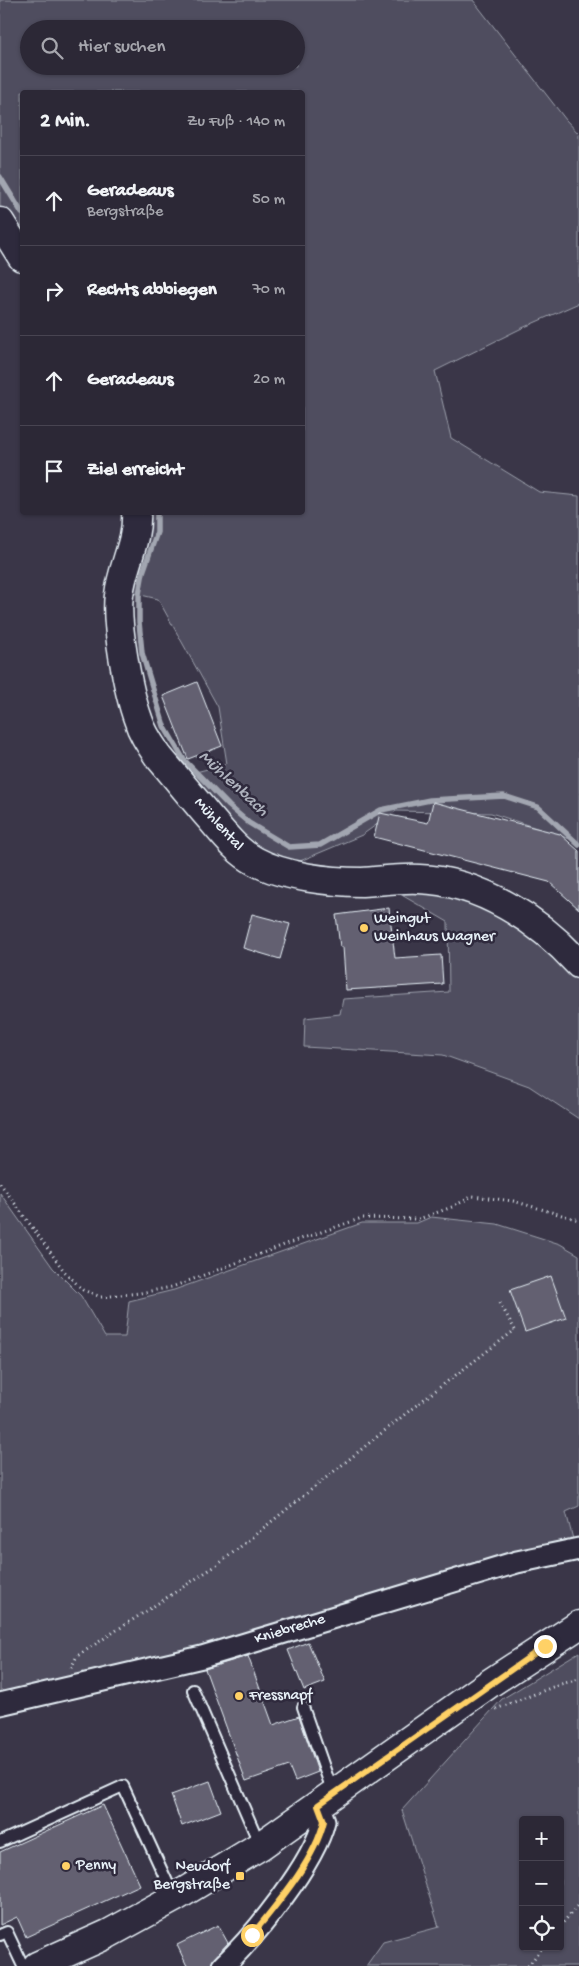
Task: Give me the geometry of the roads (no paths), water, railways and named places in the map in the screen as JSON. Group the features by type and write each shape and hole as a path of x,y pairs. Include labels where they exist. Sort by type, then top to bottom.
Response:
{"street":[{"path":"0,222 20,254"},
{"name":"Mühlental","path":"136,515 134,537 121,583 118,604 125,659 138,719 149,743 158,756 237,848 256,862 304,876 361,882 436,880 466,888 498,901 528,919 556,940 579,964"},
{"name":"Kniebreche","path":"0,1704 202,1657 517,1562 579,1549"},
{"path":"37,1966 89,1944 174,1898 260,1846 490,1683 579,1625"},
{"path":"223,1966 241,1948 268,1915 313,1850 324,1821 326,1799"}],"lane":[{"path":"192,1690 260,1846"},
{"path":"304,1707 326,1799"},
{"path":"0,1842 123,1786 174,1898"},
{"path":"0,1935 7,1932 23,1966"}],"waterway":[{"name":"Mühlenbach","path":"0,177 20,210"},
{"name":"Mühlenbach","path":"157,515 157,532 143,572 139,594 142,653 164,726 184,760 229,806 249,823 289,847 320,845 381,810 430,800 504,796 538,807 579,845"}],"place":[{"name":"Weingut Weinhaus Wagner","path":"364,928"},
{"name":"Fressnapf","path":"239,1696"},
{"name":"Penny","path":"66,1866"},
{"name":"Neudorf Bergstraße","path":"240,1876"}]}
